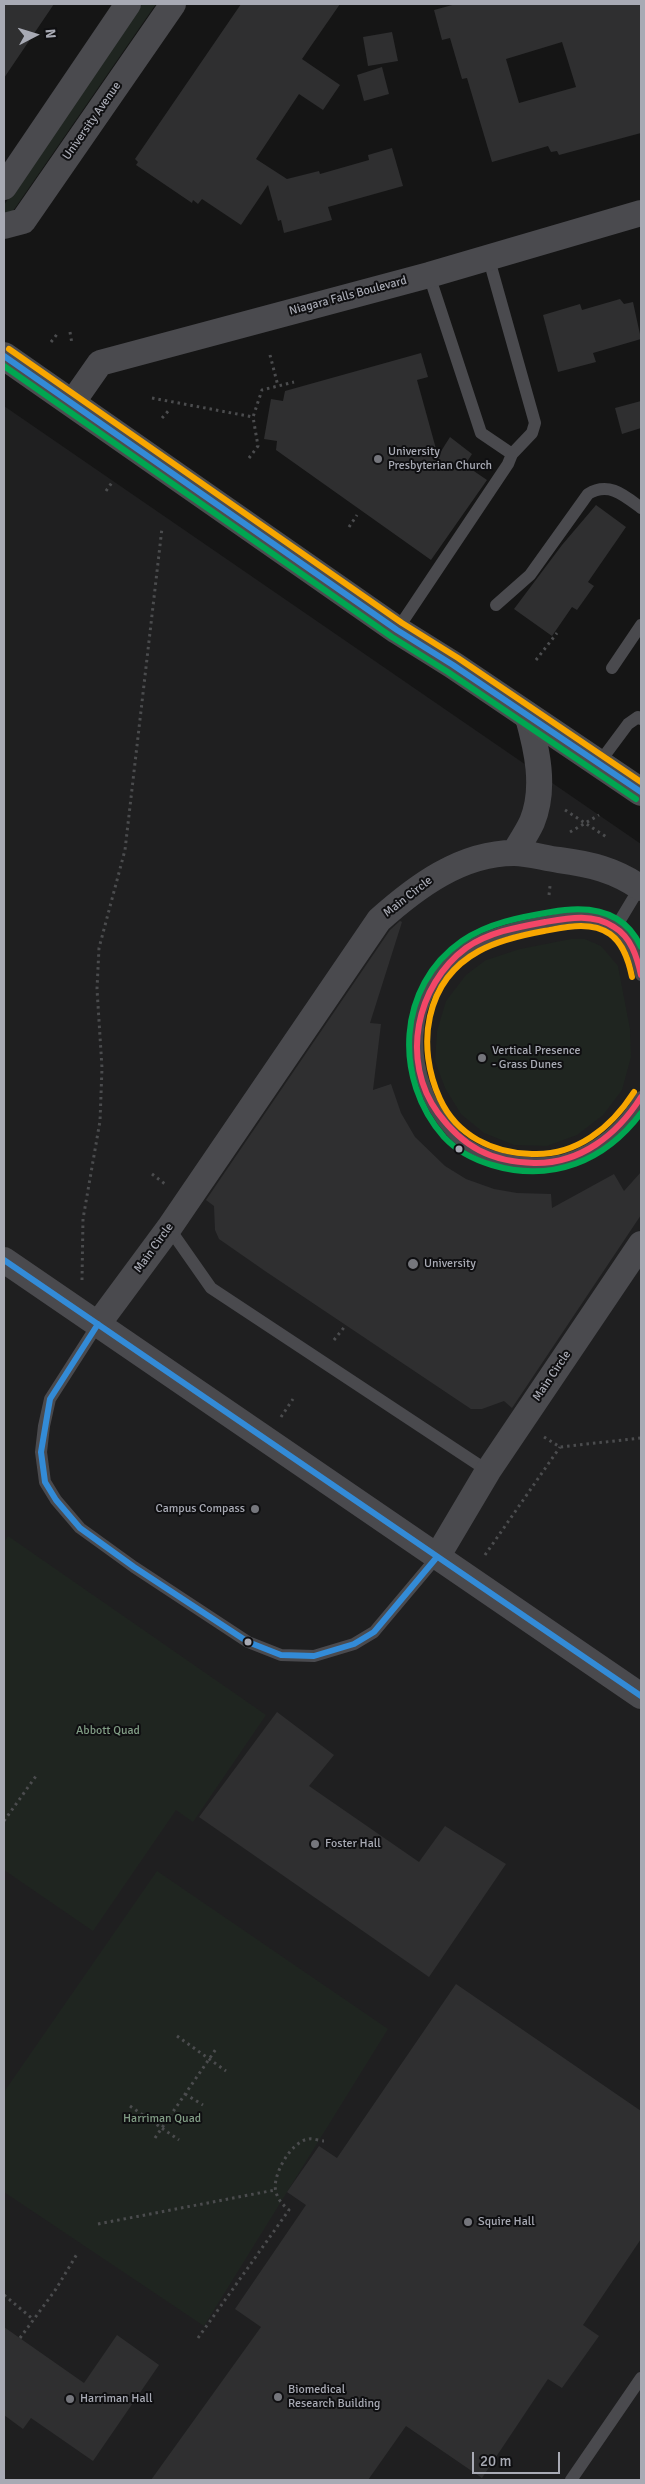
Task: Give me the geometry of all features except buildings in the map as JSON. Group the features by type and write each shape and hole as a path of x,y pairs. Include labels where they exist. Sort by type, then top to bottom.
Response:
{"main road":[{"path":"4,356 397,630 527,714 641,792"}],"street":[{"path":"4,187 128,4"},
{"name":"University Avenue","path":"4,226 23,221 172,4"},
{"name":"Niagara Falls Boulevard","path":"72,403 100,363 428,275 641,213"},
{"path":"514,853 532,823 539,788 536,745 527,714"},
{"name":"Main Circle","path":"98,1324 169,1228 379,920 426,881 442,872 492,856 514,853 591,864 614,872 641,887"},
{"name":"Main Circle","path":"437,1557 488,1471 641,1244"},
{"path":"4,1260 641,1696"}],"lane":[{"path":"397,630 508,464 512,454 532,433 534,423 488,256"},
{"path":"428,275 481,433 512,454"},
{"path":"496,605 530,575 588,494 595,489 613,489 641,508"},
{"path":"612,668 641,624"},
{"path":"599,764 628,724 638,717 641,719"},
{"name":"Main Circle","path":"616,927 641,887"},
{"path":"641,975 630,942 616,927 598,919 564,918 505,931 468,947 446,967 428,993 417,1030 418,1058 429,1100 452,1132 462,1142 510,1161 550,1162 568,1158 589,1149 616,1130 641,1097"},
{"path":"169,1228 211,1288 488,1471"},
{"name":"Main Circle","path":"98,1324 50,1399 44,1426 42,1452 46,1482 60,1505 80,1528 134,1567 248,1642 281,1655 314,1656 354,1644 374,1632 437,1557"},
{"path":"571,2480 641,2378"}],"path":[{"path":"70,332 72,344"},
{"path":"51,342 58,333"},
{"path":"270,355 278,386"},
{"path":"249,458 258,446 253,417 262,390 294,382"},
{"path":"152,398 253,417"},
{"path":"162,418 170,409"},
{"path":"106,491 113,481"},
{"path":"349,527 357,515"},
{"path":"84,1277 81,1269 83,1219 100,1121 102,1068 97,989 99,948 124,850 162,528"},
{"path":"536,660 557,633"},
{"path":"561,808 588,823 608,838"},
{"path":"567,833 588,823 599,815"},
{"path":"152,1174 167,1184"},
{"path":"334,1340 346,1326"},
{"path":"280,1419 293,1399"},
{"path":"543,1437 560,1446 641,1438"},
{"path":"479,1563 560,1446"},
{"path":"4,1821 36,1776"},
{"path":"177,2036 226,2071"},
{"path":"156,2138 216,2049"},
{"path":"185,2094 203,2105"},
{"path":"130,2106 179,2140"},
{"path":"198,2338 289,2210 280,2203 275,2190 276,2176 284,2161 296,2145 308,2139 324,2142"},
{"path":"98,2224 275,2190"},
{"path":"20,2338 77,2254"},
{"path":"4,2295 34,2320"}],"shaded area":[{"path":"4,406 641,844 641,2480 4,2480"}],"green space":[{"path":"142,4 156,4 13,211 5,214 4,205"},
{"path":"571,939 585,939 601,946 618,966 630,1029 631,1057 622,1090 603,1115 577,1135 547,1146 514,1145 484,1133 461,1114 445,1088 435,1061 437,1031 446,1001 466,975 486,960 520,949"},
{"name":"Abbott Quad","path":"8,1536 266,1715 193,1822 176,1810 93,1931 4,1870 4,1542"},
{"name":"Harriman Quad","path":"157,1871 388,2029 204,2326 4,2192 4,2092"}],"transit line":[{"path":"9,349 402,623 458,658 641,782"},
{"path":"4,356 397,630 453,665 641,792"},
{"path":"4,366 392,637 448,672 636,799"},
{"path":"641,947 625,925 604,913 591,910 578,909 551,912 494,925 462,941 440,960 425,982 414,1007 409,1034 410,1061 416,1088 427,1114 444,1137 455,1147 473,1158 486,1163 514,1170 536,1171 576,1164 611,1144 627,1130 641,1113"},
{"path":"641,975 635,955 625,936 614,927 598,920 589,918 563,919 494,934 466,948 449,964 435,982 425,1003 419,1025 417,1048 419,1070 426,1092 438,1113 468,1143 491,1156 504,1160 534,1163 551,1162 582,1153 609,1135 641,1097"},
{"path":"632,977 627,959 619,943 610,934 595,927 570,927 511,938 479,951 461,964 446,979 436,997 427,1037 428,1058 433,1079 447,1112 466,1132 490,1146 504,1150 532,1154 548,1153 578,1145 603,1128 615,1117 634,1092"},
{"path":"4,1260 641,1696"},
{"path":"98,1324 50,1399 41,1452 45,1482 56,1500 80,1528 134,1567 248,1642 281,1655 314,1656 354,1644 374,1632 437,1557"}],"place":[{"name":"University Presbyterian Church","path":"378,459"},
{"name":"Vertical Presence - Grass Dunes","path":"482,1058"},
{"name":"University","path":"413,1264"},
{"name":"Campus Compass","path":"255,1509"},
{"name":"Foster Hall","path":"315,1844"},
{"name":"Squire Hall","path":"468,2222"},
{"name":"Biomedical Research Building","path":"278,2397"},
{"name":"Harriman Hall","path":"70,2399"}]}
